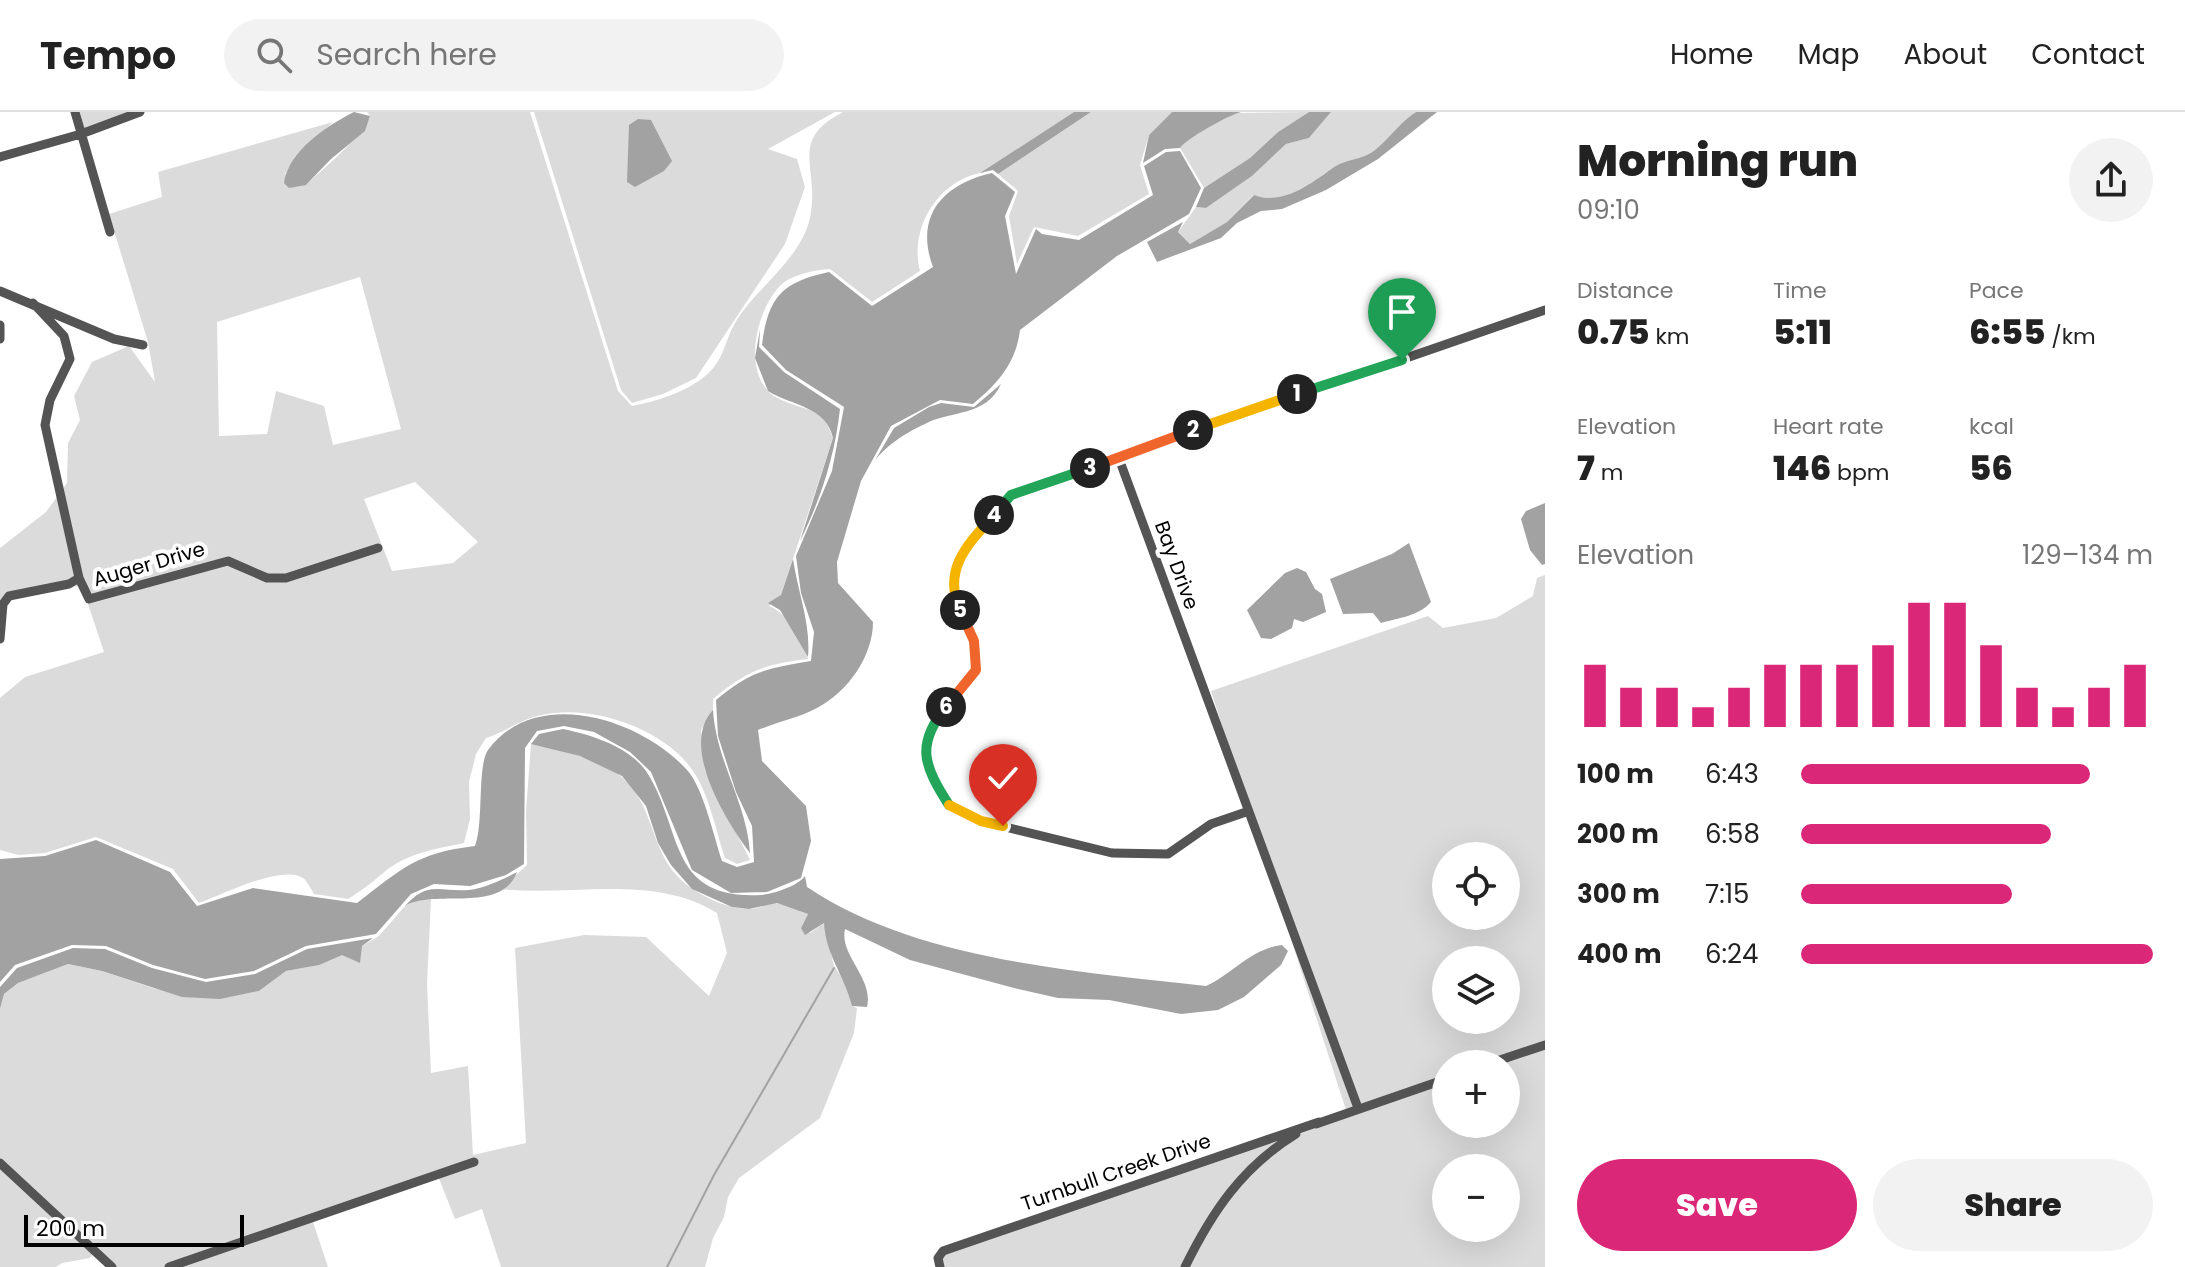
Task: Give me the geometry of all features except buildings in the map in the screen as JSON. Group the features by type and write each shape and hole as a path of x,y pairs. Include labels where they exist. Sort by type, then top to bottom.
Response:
{"street":[{"path":"75,112 110,232"},
{"path":"0,157 81,134 140,112"},
{"path":"0,291 114,339 143,345"},
{"path":"0,639 3,604 9,596 69,584 79,578 45,425 50,400 70,359 64,336 33,303"},
{"path":"1246,812 1211,824 1168,854 1112,853 981,821 949,806 924,758 926,743 938,717 976,670 974,641 953,595 959,555 1011,495 1545,310"},
{"path":"0,325 0,339"},
{"name":"Bay Drive","path":"1118,456 1246,812 1358,1108"},
{"name":"Auger Drive","path":"79,578 89,599 96,599 214,563 228,561 267,578 286,578 378,548"},
{"path":"1520,1053 1545,1045"},
{"path":"1185,1267 1200,1233 1239,1179 1268,1152 1319,1122 1432,1084"},
{"name":"Turnbull Creek Drive","path":"940,1267 938,1258 943,1251 1319,1122"},
{"path":"169,1267 474,1162"},
{"path":"0,1163 112,1267"}],"shaded area":[{"path":"80,112 129,112 84,129"},
{"path":"354,112 370,116 365,131 306,185 289,188 284,183 287,171 301,150 321,132"},
{"path":"367,112 530,112 618,391 632,406 676,393 707,375 744,309 800,243 811,212 811,144 826,122 843,112 1074,112 980,173 951,186 939,197 923,224 919,239 920,271 872,302 830,269 805,273 788,280 774,293 767,306 755,351 760,380 774,396 824,417 833,438 781,595 769,606 782,614 793,628 808,659 768,666 746,675 713,699 713,710 701,730 705,770 750,860 737,864 725,858 699,780 680,756 664,743 625,723 582,713 561,712 534,717 486,738 476,754 469,782 470,819 464,843 405,859 348,899 314,894 303,878 281,875 252,882 199,903 173,869 96,837 45,853 19,855 0,850 0,698 25,677 104,652 82,586 30,590 0,603 0,548 46,512 67,483 68,443 80,420 74,396 92,362 129,346 155,382 148,342 109,214 162,197 158,172 333,122 296,156 285,174 306,185 353,141 370,116","holes":["360,277 401,429 333,445 324,406 276,391 267,434 219,436 217,322","415,482 478,542 453,563 392,571 364,499"]},
{"path":"534,112 835,112 768,149 797,159 805,187 785,244 696,378 663,394 632,403 621,390"},
{"path":"1074,112 1091,112 998,174 993,170 980,173"},
{"path":"1091,112 1172,112 1149,135 1140,165 1149,194 1078,236 1034,227 1017,264 1009,216 1018,191 998,174"},
{"path":"1172,112 1241,112 1208,128 1180,148 1165,149 1143,163 1149,135"},
{"path":"1309,112 1278,132 1250,158 1204,188 1180,148 1183,142 1235,113"},
{"path":"1309,112 1331,112 1309,138 1286,144 1252,176 1206,208 1196,207 1204,188 1250,158 1278,132"},
{"path":"1331,112 1416,112 1370,153 1338,164 1296,191 1275,198 1253,195 1227,222 1190,244 1178,232 1196,207 1206,208 1252,176 1286,144 1309,138"},
{"path":"1416,112 1437,112 1378,159 1326,190 1282,209 1261,211 1237,223 1221,238 1157,262 1147,242 1183,222 1178,232 1190,244 1227,222 1254,195 1275,198 1286,195 1306,186 1338,164 1370,153"},
{"path":"638,119 651,120 672,161 664,171 635,187 627,182 629,125"},
{"path":"1180,151 1201,188 1189,214 1117,256 1020,330 1014,353 1004,372 973,404 940,400 891,426 861,481 837,562 838,583 873,622 869,648 857,672 839,693 802,715 758,730 762,761 806,806 811,841 801,878 767,892 731,893 692,870 651,772 630,752 594,732 564,726 537,731 525,748 524,864 506,875 470,886 434,884 411,894 376,934 306,946 254,971 205,979 153,965 106,946 72,945 15,965 0,982 0,859 45,856 96,840 170,872 197,906 253,888 357,903 411,864 438,853 475,846 483,768 488,750 508,730 533,719 560,714 588,716 616,724 643,736 667,752 693,778 722,861 737,867 754,862 752,826 736,792 718,736 716,700 760,672 811,661 814,632 801,593 796,556 832,471 844,407 786,370 762,345 773,303 789,287 829,272 872,306 933,267 927,232 937,205 959,185 992,173 1015,192 1005,216 1016,274 1036,229 1042,234 1079,240 1153,195 1144,166 1166,152"},
{"path":"760,329 759,347 784,372 840,409 826,476 800,541 833,438 829,427 816,413 768,391 755,358"},
{"path":"1001,384 986,402 967,411 918,427 890,445 874,462 894,428 941,403 974,407"},
{"path":"1545,503 1545,564 1542,565 1530,550 1521,519 1526,511"},
{"path":"1409,543 1431,602 1414,613 1381,623 1373,613 1343,614 1330,579 1392,554"},
{"path":"793,559 806,620 808,657 780,610 768,603 781,595"},
{"path":"1297,568 1306,572 1315,589 1322,594 1326,612 1303,622 1294,619 1292,628 1271,639 1261,638 1247,610 1285,573"},
{"path":"1545,575 1545,1267 942,1267 939,1256 1346,1110 1211,691 1428,616 1443,628 1496,618 1533,596 1537,578"},
{"path":"713,710 715,729 743,817 750,853 719,803 703,763 701,743 704,725"},
{"path":"563,729 610,744 632,756 648,774 683,858 694,874 709,886 731,894 772,893 791,886 805,876 807,887 850,912 898,932 948,947 1053,968 1206,986 1261,951 1282,945 1288,951 1281,965 1244,997 1218,1010 1181,1014 1109,1000 1058,998 1014,988 910,960 845,929 847,948 862,976 868,996 867,1007 852,1006 828,945 824,923 805,935 801,928 808,914 777,903 749,909 732,907 692,889 671,865 658,843 646,806 622,776 580,756 531,744 539,734"},
{"path":"531,744 547,746 604,765 625,780 648,816 663,855 675,873 699,893 742,909 776,903 790,907 808,914 801,928 810,933 824,923 834,966 847,985 852,1006 857,1008 854,1033 820,1118 739,1178 728,1197 724,1217 713,1238 705,1267 501,1267 482,1209 455,1219 436,1171 313,1222 328,1267 113,1267 96,1250 90,1258 56,1267 0,1267 0,1009 4,994 18,983 68,964 102,971 156,989 237,995 259,991 286,971 308,967 362,946 379,936 405,906 416,900 431,899 427,984 431,1073 468,1066 473,1155 526,1143 515,948 584,935 646,937 709,996 727,953 717,913 692,901 639,890 500,889 527,865 526,811"},
{"path":"517,872 509,885 497,893 482,897 418,901 405,906 428,890 475,889"},
{"path":"373,938 362,946 360,963 342,955 319,965 286,971 259,991 220,999 182,997 102,971 68,964 18,983 4,994 0,1009 0,987 17,968 73,948 105,949 152,968 206,982 255,974 307,949"}],"waterway":[{"path":"667,1267 714,1175 834,968"}],"route":[{"path":"1003,826 981,821 949,806 934,783 924,758 926,743 938,717 976,670 974,641 953,595 959,555 1011,495 1402,360"}]}
